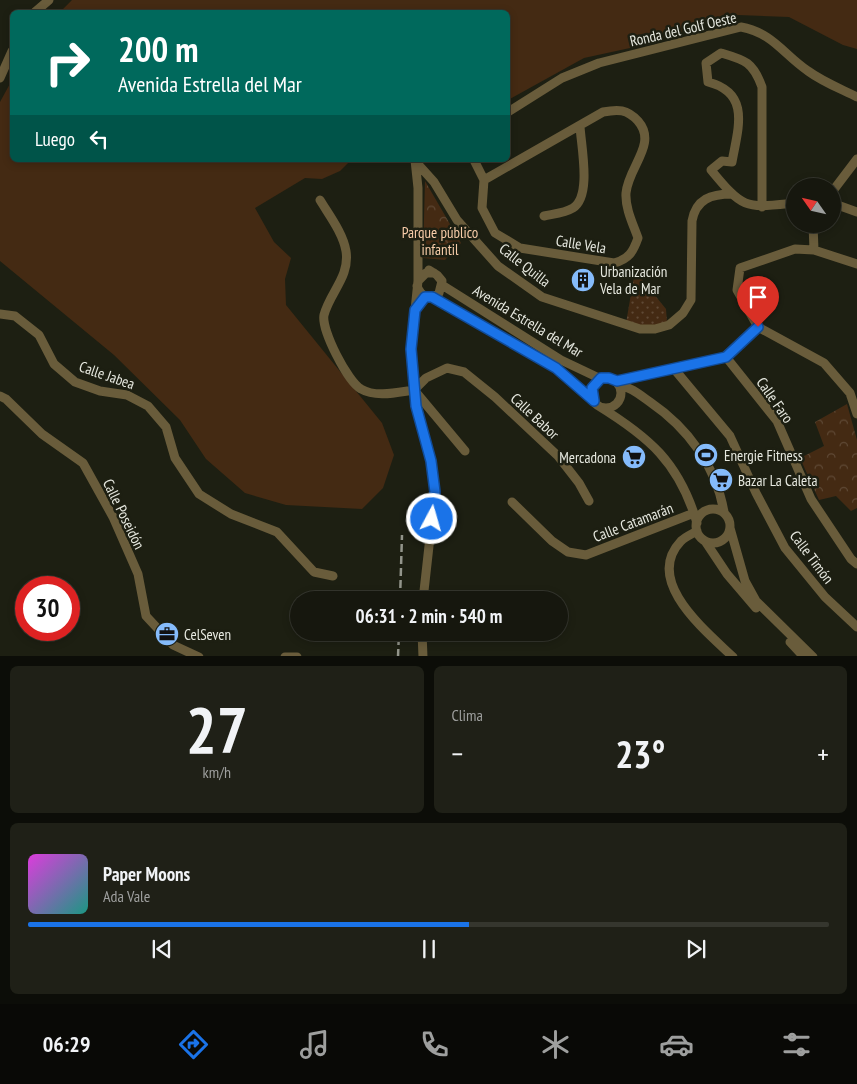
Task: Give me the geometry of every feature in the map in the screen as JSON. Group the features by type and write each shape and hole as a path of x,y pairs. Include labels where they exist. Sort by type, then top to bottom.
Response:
{"street":[{"path":"37,10 49,0"},
{"name":"Ronda del Golf Oeste","path":"510,111 562,78 599,64 741,27 756,30 767,36 808,71 857,96"},
{"path":"762,207 762,87 756,71 744,59 720,53 706,63 708,82 731,92 738,102 737,132 732,162 722,161 711,170 732,194 748,205 762,207 786,204"},
{"path":"0,78 10,56"},
{"name":"Calle Vela","path":"617,110 630,113 641,125 645,135 644,148 628,177 626,195 629,212 638,238 632,253 624,260 614,263 520,248 495,233 482,208 484,180 603,112 617,110"},
{"name":"Calle Vela","path":"544,216 574,207 581,199 584,188 580,126"},
{"path":"841,180 857,158"},
{"path":"415,162 418,188 418,257 411,349 416,406 431,461 435,492 424,591"},
{"name":"Calle Quilla","path":"416,162 434,182 457,220 498,266 542,297 640,329 655,329 669,325 683,313 690,300 692,221 694,210 705,198 717,194 732,194"},
{"path":"475,162 484,180"},
{"path":"320,200 336,226 346,250 346,265 343,278 328,303 323,318 328,340 350,378 361,390 384,394 414,390"},
{"path":"841,206 857,212"},
{"path":"813,233 814,250"},
{"path":"857,264 814,250 795,249 740,268 737,290 758,327 824,363 850,393 857,414"},
{"path":"415,310 429,297 440,293 442,285 440,278 425,268 418,257"},
{"path":"417,283 426,273 434,273"},
{"path":"417,283 419,292 429,297"},
{"name":"Avenida Estrella del Mar","path":"442,285 561,360 601,378"},
{"name":"Avenida Estrella del Mar","path":"429,297 556,368 595,403 642,434 667,459 682,485 694,513 697,527"},
{"name":"Calle Jabea","path":"0,314 15,316 38,335 54,364 75,382 100,391 127,395 148,406 166,427 175,458 199,494 230,514 277,532 314,572 333,576"},
{"path":"618,383 726,357 758,327"},
{"name":"Calle Faro","path":"726,357 777,422 811,499 851,559 857,564"},
{"name":"Calle Babor","path":"414,390 426,378 447,368 464,372 495,397 558,456 579,483 589,501"},
{"name":"Calle Timón","path":"675,370 730,436 756,493 785,548 826,597 857,627"},
{"path":"618,383 622,395 617,404 607,408 595,403 592,388 601,378 609,378 629,387 663,411 689,436 709,468 724,512 728,517 746,581 756,601 813,656"},
{"path":"414,390 465,451"},
{"name":"Calle Poseidón","path":"0,396 6,399 42,434 83,463 113,518 138,574 146,616 173,645 199,656"},
{"name":"Calle Catamarán","path":"512,502 552,541 568,552 586,555 694,513"},
{"path":"724,512 707,510 698,518 697,527 726,574 752,604 804,656"},
{"path":"697,527 681,541 668,563 670,577 686,612 733,656"},
{"path":"705,541 710,543 721,542 729,534 730,528"},
{"path":"422,641 423,656"},
{"path":"285,656 298,656"}],"green space":[{"path":"72,0 857,0 857,49 843,45 789,17 738,15 630,48 584,58 510,99 510,10 62,10"},
{"path":"10,84 10,162 349,162 340,171 322,179 305,178 255,208 274,242 291,258 285,279 286,305 382,423 394,455 383,488 362,509 286,505 245,493 206,459 180,420 114,355 0,261 0,102"},
{"name":"Parque público infantil","path":"425,181 461,243 445,260 423,258"},
{"path":"635,271 666,309 667,322 656,328 626,323"},
{"path":"847,404 857,440 857,508 851,511 836,496 819,500 800,458 824,446 815,422"}],"railway":[{"path":"400,591 402,535"},
{"path":"398,656 399,641"}],"place":[{"name":"Urbanización Vela de Mar","path":"583,280"},
{"name":"Energie Fitness","path":"706,455"},
{"name":"Mercadona","path":"634,457"},
{"name":"Bazar La Caleta","path":"721,480"},
{"name":"CelSeven","path":"167,634"}],"route":[{"path":"432,519 435,492 431,461 416,406 411,349 415,310 425,297 432,297 556,368 594,401 591,393 592,388 601,378 605,377 617,381 675,370 726,357 758,327"}]}
